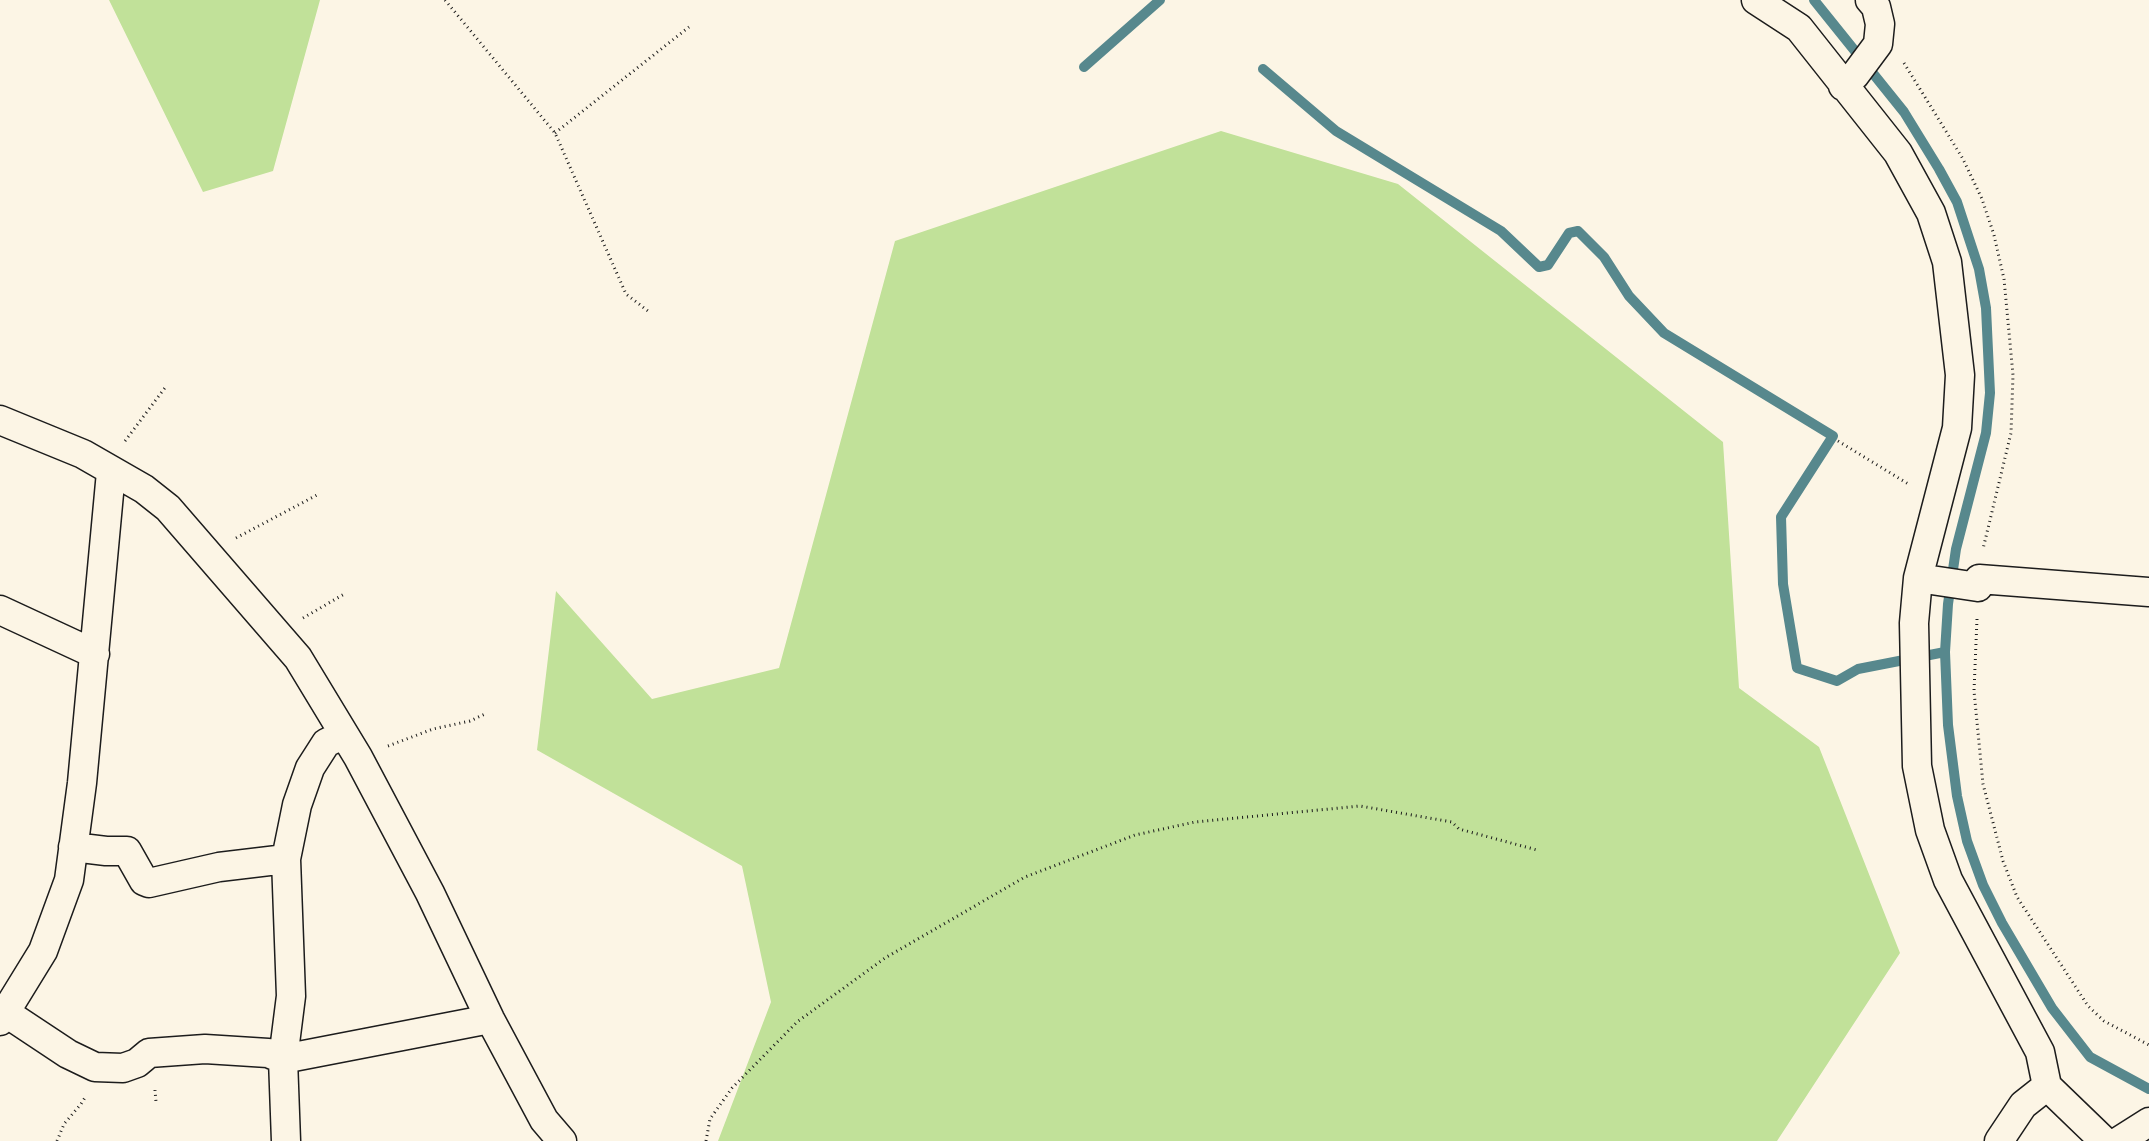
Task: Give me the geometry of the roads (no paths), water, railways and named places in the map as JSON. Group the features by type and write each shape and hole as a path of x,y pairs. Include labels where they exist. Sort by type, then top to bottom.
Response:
{"street":[{"path":"1756,0 1799,28 1849,80 1898,152 1930,213 1947,262 1960,375 1957,428 1918,578 1914,624 1917,766 1930,830 1948,880 2040,1052 2047,1086 2104,1141"},
{"path":"1849,80 1878,44 1880,24 1876,7 1870,0"},
{"path":"0,420 83,454 111,472 144,489 168,508 298,658 358,757 430,893 490,1019 544,1120 562,1141"},
{"path":"111,472 82,783 68,880 43,951 2,1014 68,1054 95,1067 123,1068 137,1062 149,1053 204,1049 268,1053 283,1058 490,1019"},
{"path":"1918,578 1972,586 1979,579 2149,592"},
{"path":"0,610 95,654"},
{"path":"286,1141 283,1058 289,1024 291,988 286,859 297,805 310,768 326,744 344,734"},
{"path":"73,847 132,845 144,882 150,883 219,867 286,859"},
{"path":"1999,1141 2023,1105 2047,1086"},
{"path":"2119,1141 2149,1122"}],"waterway":[{"path":"1084,67 1160,0"},
{"path":"1814,0 1904,112 1939,169 1957,202 1979,269 1986,308 1990,393 1986,433 1956,549 1948,604 1945,652 1948,725 1957,796 1967,841 1983,885 2002,923 2052,1008 2090,1057 2149,1089"},
{"path":"1263,69 1336,131 1501,231 1539,267 1548,265 1569,233 1578,231 1604,257 1629,296 1664,333 1833,436 1781,517 1783,584 1797,668 1837,681 1858,669 1945,652"}]}
